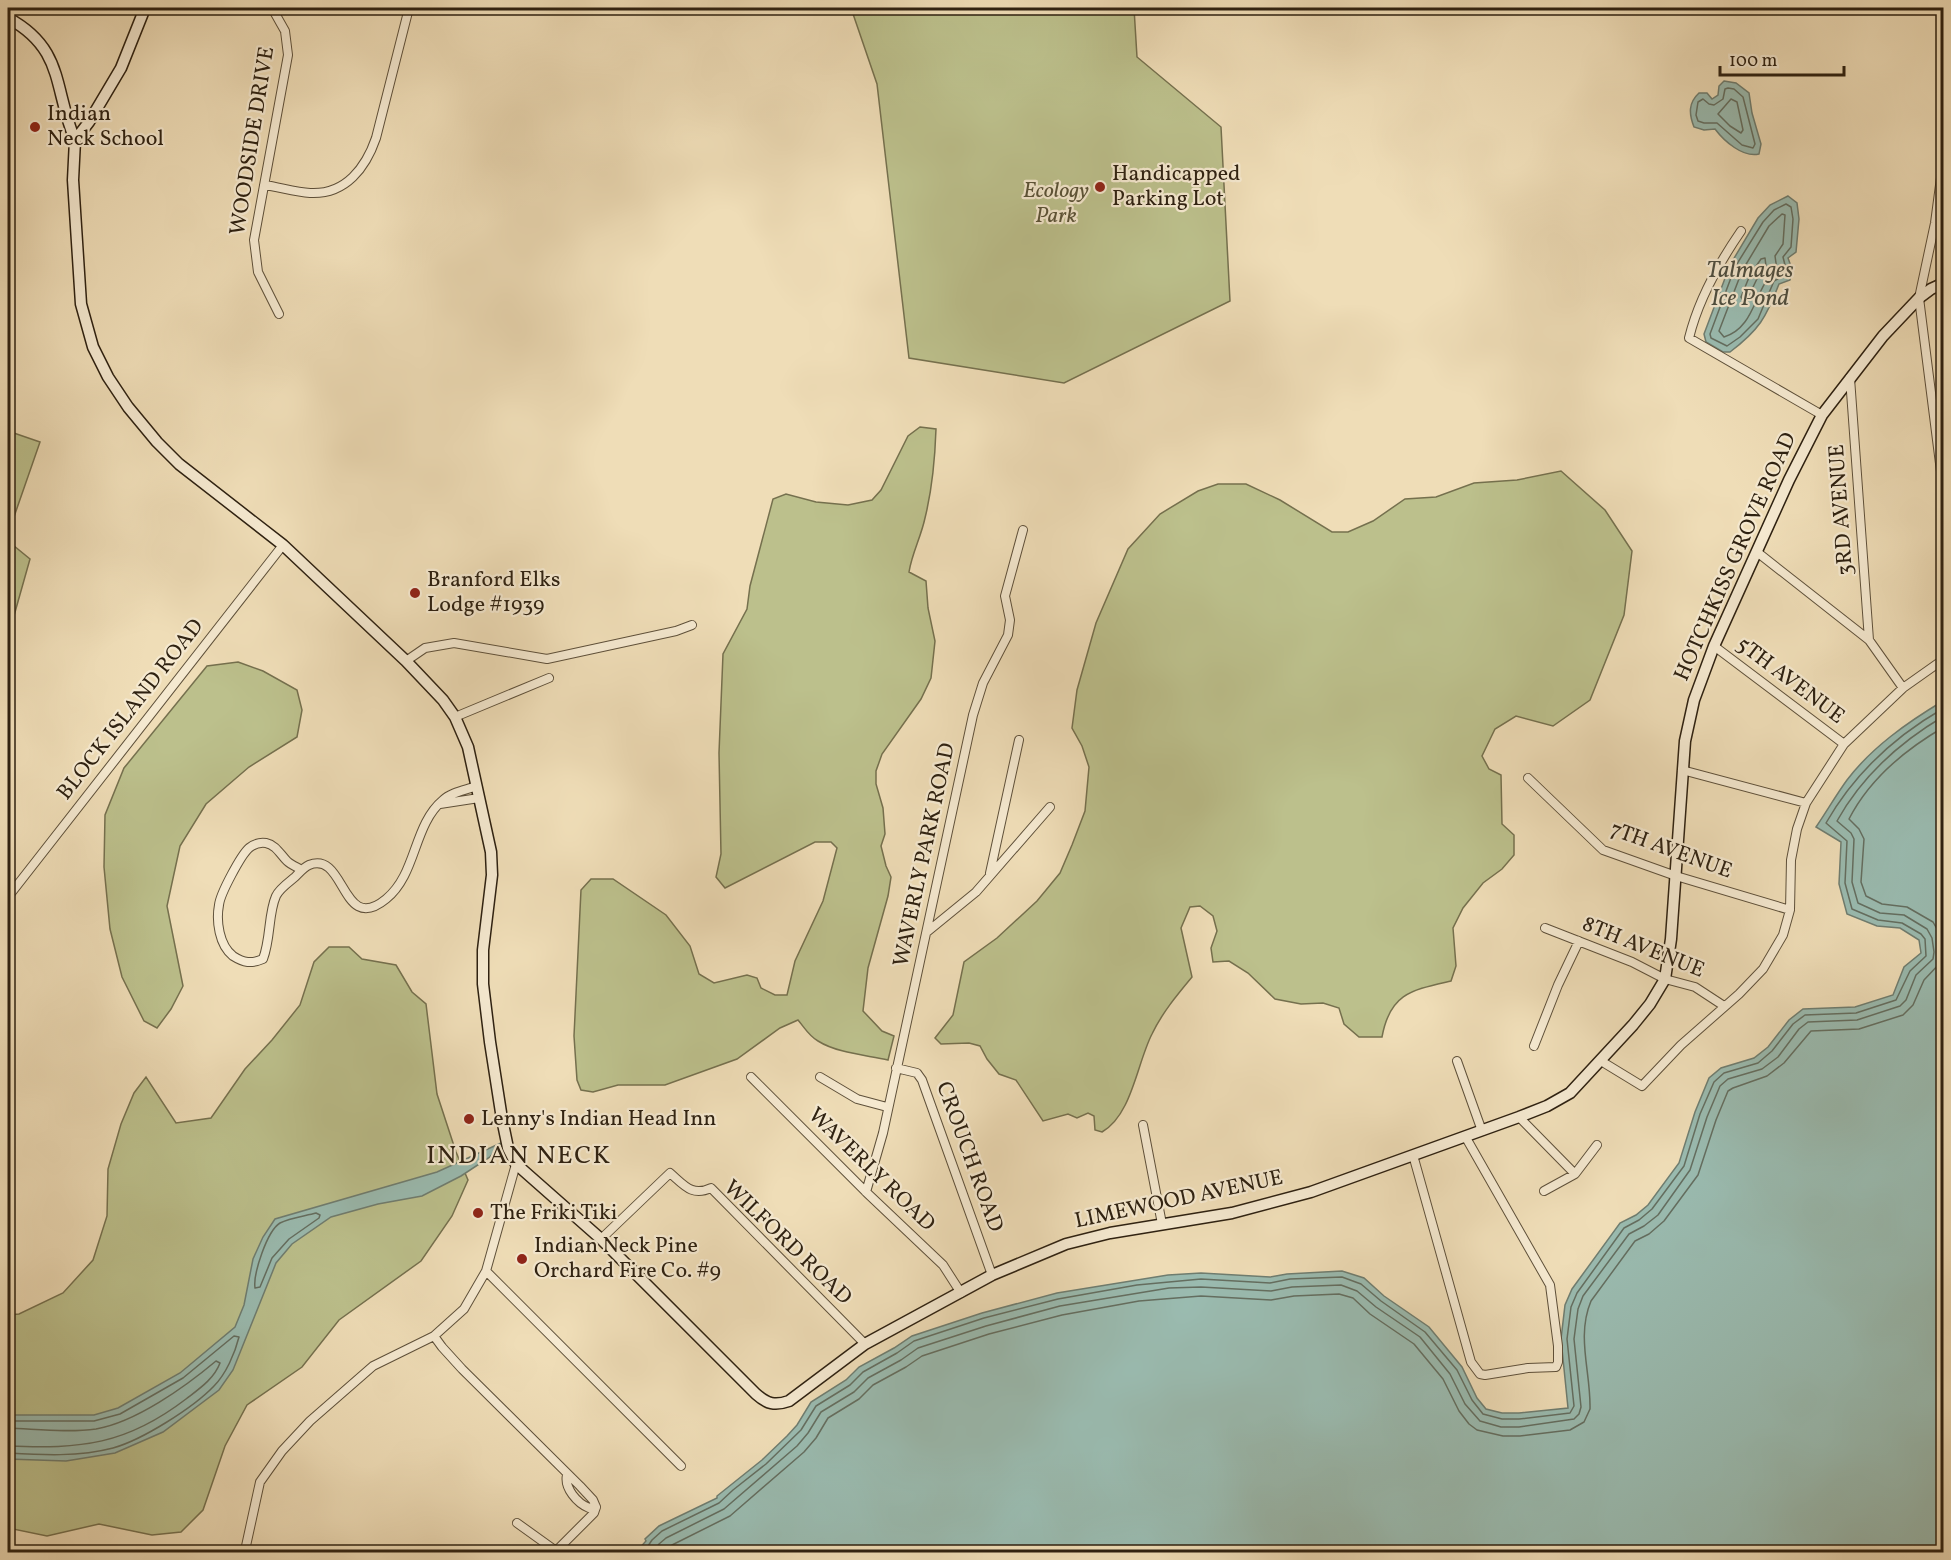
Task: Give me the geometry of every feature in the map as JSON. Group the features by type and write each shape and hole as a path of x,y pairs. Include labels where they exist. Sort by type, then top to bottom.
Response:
{"main road":[{"path":"75,140 89,122 121,68 145,8"},
{"path":"8,18 34,35 48,56 75,140 72,180 81,304 93,347 128,407 185,471 283,545 406,661 455,717 468,747 491,852 492,875 483,950 483,984 490,1042 508,1148 516,1164 602,1239"},
{"name":"HOTCHKISS GROVE ROAD","path":"1601,1061 1650,1004 1665,979 1671,939 1685,741 1694,700 1714,646 1822,415 1883,336 1919,298 1944,283"},
{"name":"LIMEWOOD AVENUE","path":"602,1239 763,1401 776,1405 789,1401 865,1344 992,1275 1066,1244 1110,1233 1232,1213 1311,1192 1548,1106 1570,1094 1601,1061"}],"street":[{"name":"WOODSIDE DRIVE","path":"272,8 286,34 288,55 256,226 255,254 258,272 279,314"},
{"path":"264,185 317,192 339,186 359,172 369,157 376,138 409,8"},
{"path":"1944,155 1935,223 1919,298 1944,495"},
{"path":"1935,223 1944,227"},
{"path":"1741,231 1724,255 1693,323 1689,338 1822,415"},
{"name":"3RD AVENUE","path":"1850,378 1869,640"},
{"name":"WAVERLY PARK ROAD","path":"866,1192 883,1133 913,1000 973,715 983,683 1008,634 1010,620 1005,596 1023,530"},
{"name":"BLOCK ISLAND ROAD","path":"8,897 283,545"},
{"path":"1757,552 1869,640 1903,688"},
{"path":"406,661 425,648 454,643 547,659 676,631 692,625"},
{"name":"5TH AVENUE","path":"1714,646 1844,744"},
{"path":"1601,1061 1642,1086 1681,1045 1739,994 1763,969 1784,935 1790,910 1791,860 1797,829 1806,803 1844,744 1903,688 1944,659"},
{"path":"455,717 549,678"},
{"path":"990,875 1019,740"},
{"path":"1682,771 1806,803"},
{"name":"7TH AVENUE","path":"1528,778 1603,850 1676,876 1790,910"},
{"path":"302,870 287,861 272,845 257,844 248,849 224,890 219,904 220,935 230,953 241,961 252,963 262,959 268,945 276,894 309,865 321,864 330,867 346,896 356,906 369,908 385,900 403,881 432,812 443,800 477,786"},
{"path":"440,804 480,798"},
{"path":"927,932 976,892 1050,807"},
{"name":"8TH AVENUE","path":"1545,928 1632,962 1665,979 1695,987 1724,1006"},
{"path":"1534,1046 1558,985 1579,941"},
{"path":"1457,1061 1482,1131"},
{"name":"CROUCH ROAD","path":"896,1068 917,1073 922,1080 992,1275"},
{"name":"WAVERLY ROAD","path":"751,1077 943,1265 961,1293"},
{"path":"820,1077 857,1099 888,1107"},
{"path":"1519,1117 1575,1174"},
{"path":"1143,1125 1162,1224"},
{"path":"1413,1155 1471,1362 1480,1374 1485,1375 1528,1368 1556,1367 1558,1362 1557,1337 1550,1285 1465,1136"},
{"path":"1544,1191 1575,1174 1597,1145"},
{"path":"242,1552 246,1546 260,1482 282,1451 310,1421 373,1366 434,1336 464,1309 486,1270 516,1164"},
{"name":"WILFORD ROAD","path":"602,1239 670,1173 693,1192 702,1192 711,1188 865,1344"},
{"path":"486,1270 681,1466"},
{"path":"434,1336 462,1369 567,1475 568,1488 579,1501 589,1508 596,1507 594,1513 556,1551 517,1523"}],"green space":[{"name":"Ecology Park","path":"851,8 1134,8 1137,57 1221,127 1230,301 1064,383 909,358 877,84"},
{"path":"920,427 936,429 935,451 927,507 909,572 926,581 928,608 935,641 931,678 921,699 882,754 876,771 876,784 883,808 885,834 881,846 891,877 868,968 863,1011 882,1031 894,1036 888,1060 843,1051 826,1045 812,1037 798,1020 780,1028 737,1059 665,1085 618,1085 593,1092 581,1090 577,1080 574,1036 581,890 591,879 613,879 666,915 690,946 699,974 714,983 747,975 757,978 761,988 775,995 787,995 795,961 823,901 837,848 831,842 815,842 725,888 716,877 721,854 719,753 723,654 747,609 750,586 773,499 786,494 816,502 848,505 872,500 881,490 908,436"},
{"path":"8,431 40,442 8,534"},
{"path":"1561,471 1605,510 1632,551 1624,615 1590,700 1553,726 1516,716 1495,729 1482,756 1489,769 1501,775 1502,824 1514,835 1514,855 1502,869 1483,883 1463,908 1453,928 1456,966 1451,981 1414,991 1397,1002 1386,1022 1382,1037 1359,1037 1344,1024 1339,1008 1323,1003 1301,1004 1275,999 1248,973 1229,961 1213,962 1211,948 1217,931 1213,916 1200,906 1190,907 1181,928 1192,977 1156,1026 1133,1088 1120,1114 1102,1132 1095,1130 1094,1116 1088,1113 1077,1118 1068,1114 1043,1121 1016,1080 999,1074 980,1046 969,1043 941,1044 935,1038 953,1015 964,962 997,938 1037,901 1060,873 1085,811 1089,767 1082,746 1072,728 1077,690 1096,623 1128,549 1160,514 1198,491 1218,484 1246,484 1280,500 1332,532 1348,532 1373,521 1405,499 1436,497 1474,483 1517,480"},
{"path":"8,541 30,559 8,637"},
{"path":"238,662 263,671 297,690 302,710 297,737 249,767 206,804 180,846 167,906 183,986 171,1009 157,1028 144,1021 122,977 110,929 104,867 105,815 124,768 207,666"},
{"path":"329,947 349,947 362,959 396,965 412,992 426,1004 437,1094 468,1180 452,1216 421,1261 339,1320 302,1367 247,1405 225,1446 203,1510 181,1532 152,1535 99,1524 47,1536 8,1528 8,1315 19,1314 63,1293 93,1260 107,1216 108,1169 121,1124 134,1093 146,1077 176,1123 211,1118 245,1069 300,1005 314,962"}],"water":[{"path":"1724,81 1736,83 1749,93 1761,144 1759,154 1753,155 1740,151 1723,139 1715,129 1704,130 1694,127 1690,113 1693,101 1699,93 1707,93 1712,99 1718,95 1719,86"},
{"name":"Talmages Ice Pond","path":"1788,196 1797,203 1799,219 1796,252 1788,258 1792,269 1790,280 1779,284 1770,306 1755,330 1730,352 1723,352 1706,342 1704,334 1730,265 1758,218 1770,205"},
{"path":"1943,701 1943,1552 636,1552 646,1541 645,1539 659,1526 717,1498 762,1460 797,1425 811,1402 846,1380 859,1367 912,1336 982,1313 1057,1293 1168,1275 1201,1273 1270,1277 1342,1271 1364,1278 1384,1296 1429,1327 1462,1367 1477,1398 1486,1409 1502,1413 1519,1413 1568,1408 1561,1339 1565,1305 1572,1289 1620,1223 1636,1215 1648,1205 1679,1163 1695,1112 1709,1078 1721,1068 1754,1058 1768,1047 1789,1020 1803,1009 1855,1007 1893,995 1904,967 1921,953 1919,940 1900,928 1877,926 1847,914 1839,884 1841,842 1816,827 1847,780 1879,746"},
{"path":"501,1143 490,1157 461,1176 422,1196 378,1204 331,1217 292,1244 276,1263 233,1370 219,1390 163,1432 115,1453 66,1461 8,1459 8,1415 94,1415 118,1408 180,1373 235,1327 244,1305 253,1259 263,1237 275,1219 437,1172"}],"place":[{"name":"Indian Neck School","path":"35,127"},
{"name":"Handicapped Parking Lot","path":"1100,187"},
{"name":"Branford Elks Lodge #1939","path":"415,593"},
{"name":"Lenny's Indian Head Inn","path":"469,1119"},
{"name":"The Friki Tiki","path":"478,1213"},
{"name":"Indian Neck Pine Orchard Fire Co. #9","path":"522,1259"}],"district":[{"name":"INDIAN NECK","path":"519,1156"}]}
